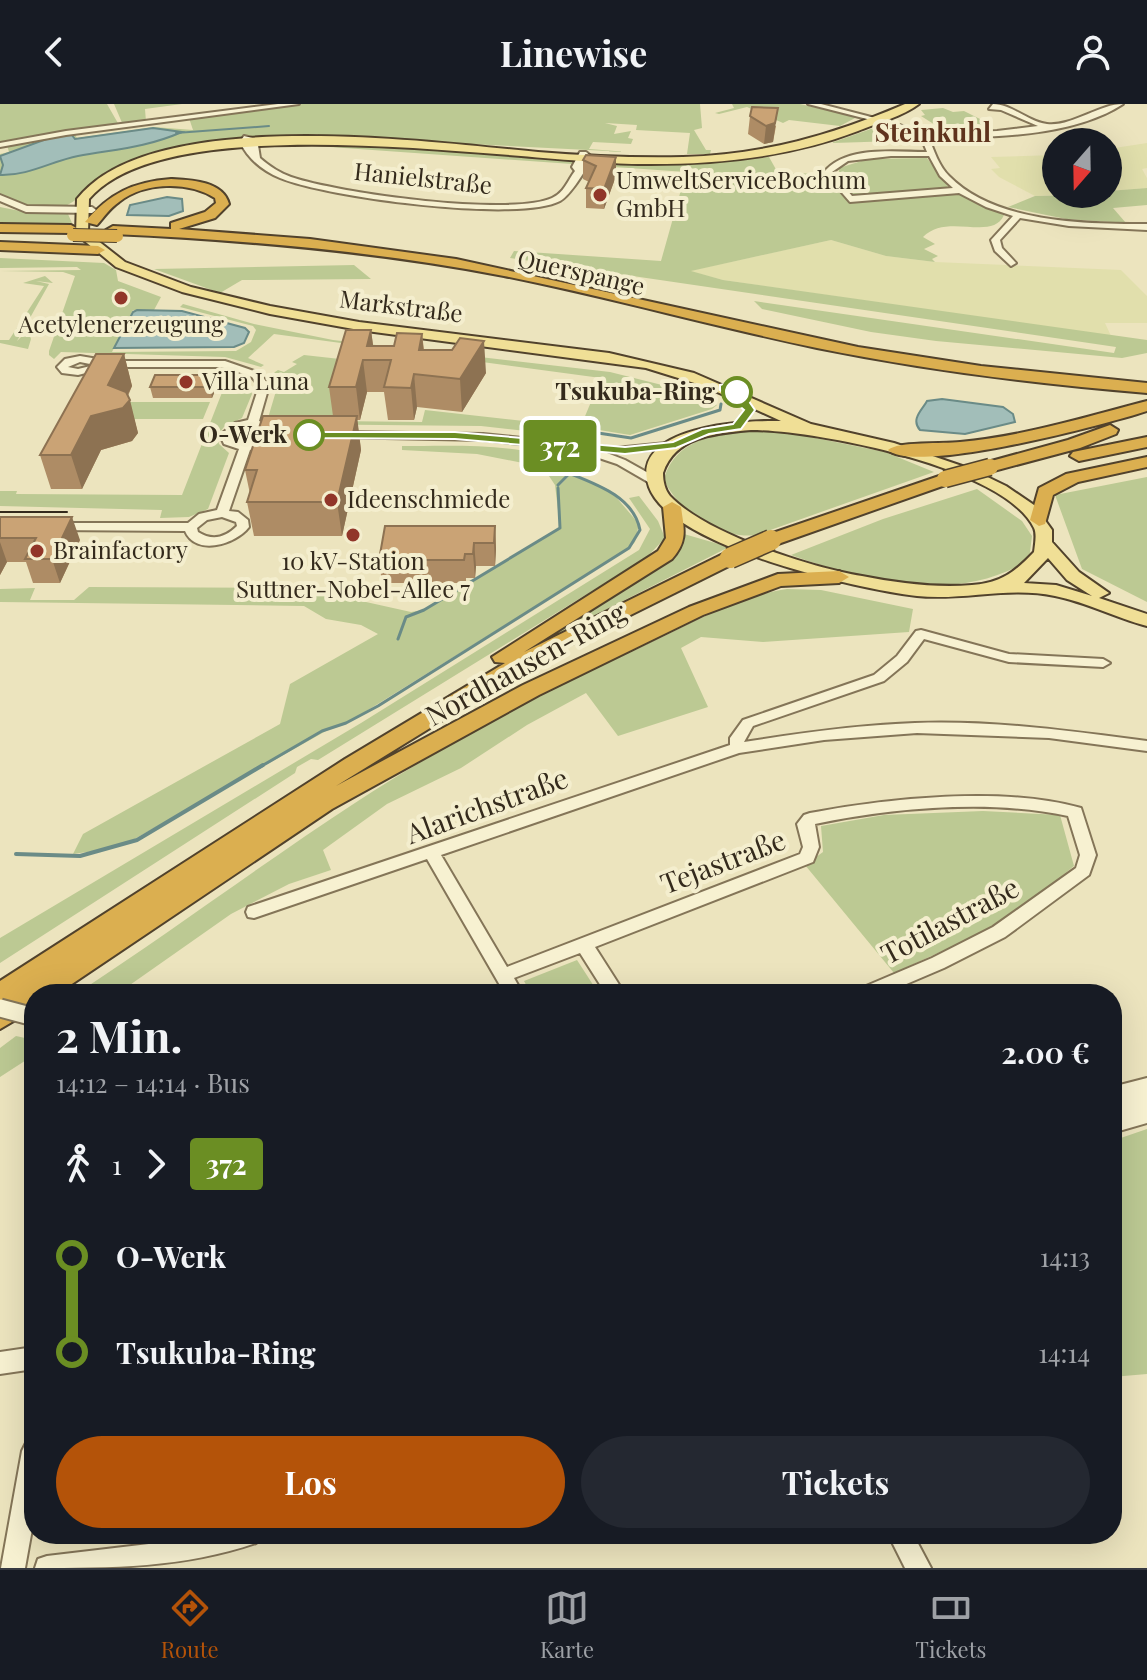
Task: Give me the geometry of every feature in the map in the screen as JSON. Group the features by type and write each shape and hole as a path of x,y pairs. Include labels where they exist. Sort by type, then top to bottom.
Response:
{"highway":[{"path":"92,216 119,196 153,186 205,187 216,191 223,200 219,209 200,220 115,233"},
{"name":"Querspange","path":"0,228 269,239 420,258 525,277 882,356 1014,375 1146,399"},
{"name":"Querspange","path":"0,234 72,232"},
{"path":"0,246 98,250"},
{"path":"998,470 1101,434 1146,399"},
{"path":"897,450 974,446 1087,424 1146,399"},
{"path":"998,470 1147,442"},
{"path":"1039,520 1045,492 1060,482 1147,462"},
{"name":"Nordhausen-Ring","path":"0,995 267,820 474,690 598,621 780,543 998,470"},
{"path":"267,820 441,695 665,555 678,535 672,507"},
{"name":"Nordhausen-Ring","path":"52,984 324,803 547,666 738,561"},
{"path":"324,803 531,690 696,611 778,580 839,577"},
{"name":"Nordhausen-Ring","path":"0,1018 24,1002"}],"main road":[{"path":"875,119 905,104"},
{"path":"78,210 93,188 128,166 176,150 248,140 371,141 584,156 712,159 769,152 819,141 914,104"},
{"path":"92,216 105,189 140,166 184,151 248,140"},
{"name":"Markstraße","path":"78,210 77,221 82,235 98,250 176,287 286,315 622,359 674,371 724,388 807,428"},
{"name":"Markstraße","path":"92,216 100,240 123,264"},
{"path":"724,388 742,399 750,410 737,426"},
{"path":"737,426 807,428 897,450 1001,488 1018,499 1039,520 1046,546 1081,583 1147,619 1056,590 993,587 934,593 883,587 839,577 707,529 672,507 662,497 655,482 659,460 676,445 706,431 737,426"},
{"path":"993,587 1026,574 1035,566 1046,546"}],"street":[{"path":"0,145 66,133 295,104"},
{"path":"812,104 875,119 924,136 998,135 1100,113 1119,104"},
{"path":"1004,109 1045,126"},
{"path":"924,136 941,172 960,190 1019,214 1076,224 1141,230"},
{"name":"Hanielstraße","path":"248,140 248,151 268,169 309,184 501,208 536,206 561,198 568,192 584,156"},
{"path":"931,154 845,159 828,172 850,199 960,190"},
{"path":"0,198 26,209 78,210 92,216"},
{"path":"996,245 1002,229 1019,214"},
{"path":"980,247 996,245"},
{"path":"996,245 1011,263"},
{"path":"88,365 225,364 247,370 256,375 264,386 253,423"},
{"path":"273,435 269,427 253,423 239,425 226,435 232,445 245,447 260,445 273,435 287,435"},
{"path":"322,435 469,436 616,451 676,445"},
{"path":"222,513 245,447"},
{"path":"580,449 621,462 655,482"},
{"path":"46,527 191,527 203,517 222,513 234,515 243,523 241,531 232,537 205,541 195,537 191,527"},
{"path":"737,748 737,738 748,723 879,678 902,659 921,634 1009,658 1103,663"},
{"name":"Alarichstraße","path":"254,912 737,748 824,735 931,728 1065,734 1147,746"},
{"name":"Tejastraße","path":"504,975 807,858 811,847 805,824 810,819 887,808 986,804 1041,806 1075,812"},
{"name":"Totilastraße","path":"889,984 999,932 1083,871 1088,855 1075,812"},
{"path":"432,854 509,984"},
{"path":"584,944 610,984"},
{"path":"0,1008 24,1014"},
{"path":"1122,1092 1147,1086"},
{"path":"1122,1106 1147,1100"},
{"path":"1122,1122 1147,1115"},
{"path":"0,1363 24,1359"},
{"path":"13,1568 24,1507"},
{"path":"47,1568 191,1551 214,1544"},
{"path":"906,1544 919,1568"}],"shaded area":[{"path":"1147,143 1147,168 1142,169 1147,178 1147,188 1122,190 1122,147"},
{"path":"1042,155 1042,196 1035,196 999,177 991,169 1000,168 991,157"},
{"path":"831,240 886,256 935,262 1121,270 1147,296 1147,323 1105,323 1111,336 723,280 689,271"}],"green space":[{"path":"0,104 107,104 119,125 0,144"},
{"path":"114,104 182,104 145,109 146,122 123,125"},
{"path":"302,104 700,104 702,128 694,130 706,150 711,150 710,154 687,154 690,133 636,130 637,125 605,123 617,126 614,134 631,131 628,138 633,139 631,144 593,142 589,149 628,152 470,144 464,151 647,165 769,157 778,173 839,174 839,168 868,159 927,158 949,188 1004,215 998,223 990,226 933,230 923,237 935,244 924,249 938,256 932,259 935,262 886,256 831,240 691,271 723,280 1147,340 1147,353 1122,358 871,332 762,309 754,301 1114,353 1116,347 510,258 514,251 661,261 686,172 316,146 318,134 244,137 171,149 116,168 65,206 28,206 0,195 0,154 9,152 7,145 74,133 77,138 154,127 193,130 189,118"},
{"path":"732,104 800,104 857,117 840,126 789,120 783,123 747,107 715,113 734,108"},
{"path":"943,108 953,112 964,111 990,124 940,128 921,116 925,115 921,110"},
{"path":"885,124 916,137 897,138 897,141 831,143"},
{"path":"1147,188 1147,205 1122,207 1122,190"},
{"path":"1042,196 1042,208 1113,208 1126,223 1066,219 1008,207"},
{"path":"0,207 30,213 68,214 72,223 0,223"},
{"path":"0,258 104,263 116,270 118,281 161,297 154,310 133,310 112,352 236,351 251,342 256,330 253,326 180,307 183,304 254,324 333,340 610,372 698,394 717,405 630,435 587,428 583,421 601,378 274,334 248,358 264,365 261,367 225,357 61,352 54,359 49,351 75,276 63,272 0,271 81,270 77,267 0,268"},
{"path":"354,265 371,279 242,280 220,293 154,269"},
{"path":"45,276 53,283 36,281 49,284 17,341 28,330 31,339 28,349 0,343 0,340 9,340 44,286 23,283"},
{"path":"304,355 349,360 332,421 422,422 425,410 579,427 586,432 580,437 481,426 279,424 268,418 276,391 272,374 278,370 284,372 297,364 292,362"},
{"path":"230,372 247,380 252,394 242,418 224,427 217,436 219,444 229,453 208,509 189,517 160,518 162,510 0,506 0,491 17,491 16,494 182,495"},
{"path":"127,402 210,402 203,419 116,419"},
{"path":"776,430 885,452 934,472 756,535 729,533 702,521 680,502 664,480 671,464 694,443 742,431"},
{"path":"402,446 508,448 567,463 567,473 559,486 571,474 610,490 639,524 635,542 347,723 333,727 131,841 73,854 83,834 280,724 290,684 378,634 361,625 326,619 304,606 0,602 0,589 35,588 30,600 74,600 89,587 349,588 348,598 411,612 424,610 560,527 555,485 543,467 477,454 402,450"},
{"path":"1147,477 1147,602 1082,569 1055,495"},
{"path":"977,489 1022,521 1032,536 1029,560 1001,574 971,582 911,584 850,574 791,555 883,519"},
{"path":"639,496 658,521 665,538 647,557 318,760 311,759 297,767 295,773 0,963 0,938 361,723 639,550 650,529 629,498"},
{"path":"684,534 729,547 548,639 544,636 678,549"},
{"path":"787,589 821,590 913,609 909,632 763,642 701,637 681,648 708,707 618,736 586,693 527,725 461,768 387,804 323,850 331,870 289,884 231,914 131,984 91,984 358,801 461,739 568,682 712,613"},
{"path":"983,811 1060,815 1074,866 1006,922 894,973 805,865 823,852 821,826 884,815"},
{"path":"577,960 593,984 526,984 524,981"},
{"path":"16,1036 24,1038 24,1061 0,1077 0,1048"},
{"path":"1147,1129 1147,1374 1122,1376 1122,1138"}],"water":[{"path":"153,128 182,132 143,145 78,156 20,173 0,175 3,165 0,156 52,137 71,134 75,139"},
{"path":"167,197 182,199 183,211 169,216 127,215 130,205"},
{"path":"137,310 182,311 245,328 249,332 244,343 234,347 114,348"},
{"path":"942,399 1003,407 1013,414 1015,422 965,434 920,430 916,422 927,401"}],"building":[{"path":"752,107 778,108 775,123 766,126 750,116"},
{"path":"586,155 616,157 604,189 586,188 596,166 583,160"},
{"path":"346,330 371,330 367,346 394,346 397,333 422,334 419,350 452,350 460,338 484,341 460,379 414,374 411,388 384,387 391,360 363,360 356,387 329,387"},
{"path":"96,354 124,354 108,385 126,392 130,400 123,408 91,416 71,455 40,455"},
{"path":"155,375 214,375 210,387 150,387"},
{"path":"263,416 357,416 337,502 247,502 257,470 245,470"},
{"path":"0,517 72,517 52,559 25,559 36,538 0,538"},
{"path":"385,526 495,526 494,543 474,543 473,554 465,554 464,560 379,560"}],"waterway":[{"path":"176,133 269,126"},
{"path":"582,435 598,433 631,438 720,410 721,404"},
{"path":"584,423 589,434"},
{"path":"558,485 570,473"},
{"path":"260,767 322,731 346,723 378,706 629,548 640,530 631,509 614,494 571,474"},
{"path":"398,639 406,617 424,610 560,528 558,488"},
{"path":"16,854 80,856 137,840 263,765"}],"tram line":[{"path":"0,512 67,512"}],"bus line":[{"name":"372","path":"309,435 455,435 625,451 676,445 706,431 737,426 750,410 742,399 724,388 737,392"}],"place":[{"name":"UmweltServiceBochum GmbH","path":"600,195"},
{"name":"Acetylenerzeugung","path":"121,298"},
{"name":"Villa Luna","path":"186,382"},
{"name":"Tsukuba-Ring","path":"737,392"},
{"name":"O-Werk","path":"309,435"},
{"name":"Ideenschmiede","path":"331,500"},
{"name":"10 kV-Station Suttner-Nobel-Allee 7","path":"353,535"},
{"name":"Brainfactory","path":"37,551"}],"district":[{"name":"Steinkuhl","path":"933,133"}]}
